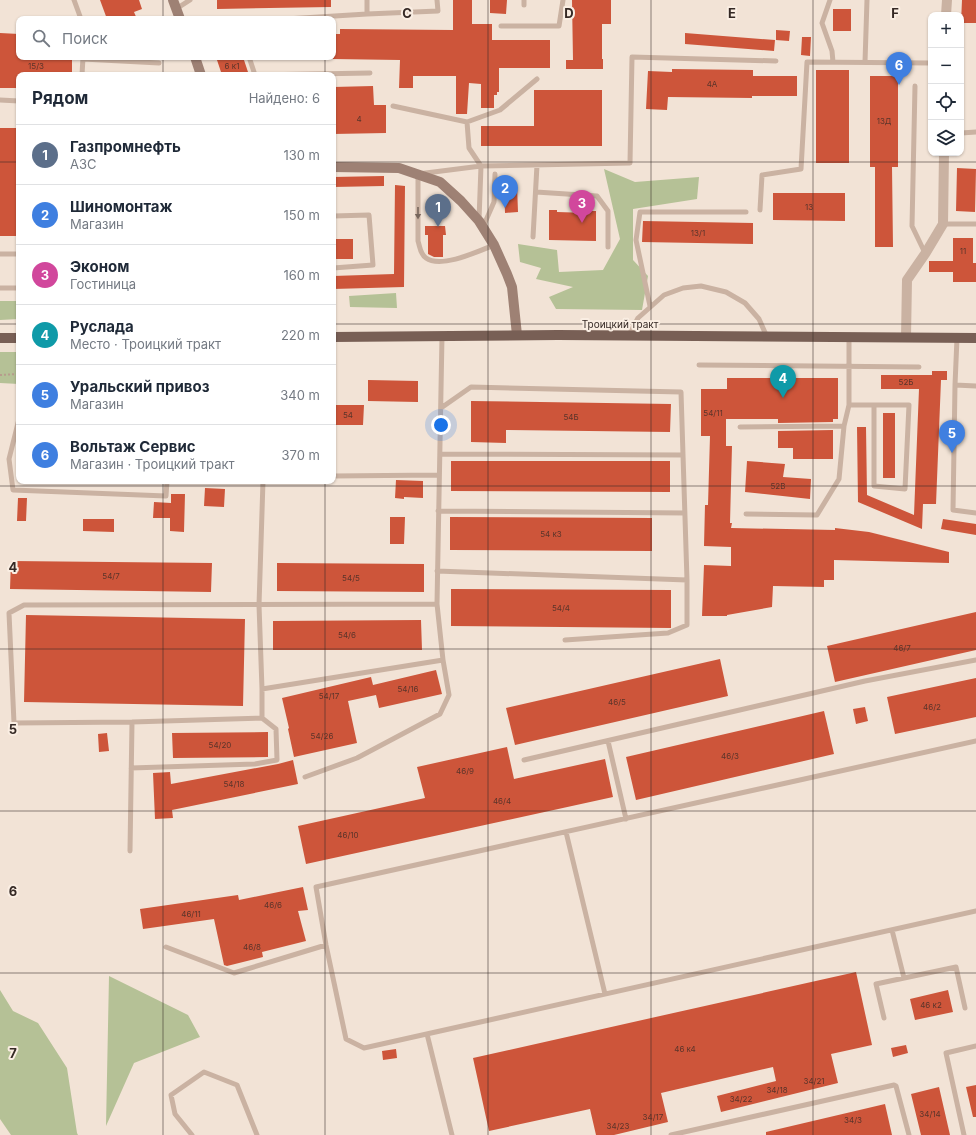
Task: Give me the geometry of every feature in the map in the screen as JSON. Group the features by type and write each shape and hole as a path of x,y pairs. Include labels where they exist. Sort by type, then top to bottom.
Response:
{"main road":[{"name":"Троицкий тракт","path":"336,337 517,335 976,338"},
{"path":"0,338 16,338"}],"street":[{"path":"946,12 947,0"},
{"path":"174,4 179,16"},
{"path":"195,60 201,72"},
{"path":"906,337 907,280 943,224 944,156"},
{"path":"336,168 393,168 418,174 440,182 461,201 481,224 494,244 512,287 517,335"}],"lane":[{"path":"74,0 80,16"},
{"path":"174,4 190,0"},
{"path":"367,0 367,14"},
{"path":"335,16 438,11 437,0"},
{"path":"501,26 559,26 562,0"},
{"path":"830,0 822,23 832,51 833,62"},
{"path":"865,62 867,0"},
{"path":"494,244 450,261 430,261 425,257 421,252 418,241 418,174 481,166 630,163 632,57 776,61"},
{"path":"82,72 83,60"},
{"path":"113,60 159,63"},
{"path":"250,60 255,72"},
{"path":"760,210 762,175 801,169 807,62 928,63"},
{"path":"336,74 370,73"},
{"path":"393,106 466,122 500,110 537,79"},
{"path":"915,86 912,226 925,254"},
{"path":"0,100 16,100"},
{"path":"466,122 469,148 481,166 481,224"},
{"path":"964,133 976,132"},
{"path":"533,237 537,165"},
{"path":"481,224 494,202 495,174"},
{"path":"536,192 597,196 608,211 608,247"},
{"path":"650,306 636,240 640,212 746,212"},
{"path":"336,216 369,215 372,265 336,268"},
{"path":"943,224 976,224"},
{"path":"0,254 16,254"},
{"path":"629,336 638,318 664,295 683,288 701,286 726,292 745,303 759,319 767,337"},
{"path":"0,288 16,288"},
{"path":"305,777 357,758 440,714 449,695 443,660 437,604 442,336"},
{"path":"746,514 817,516 839,479 844,426 849,405 849,337"},
{"path":"957,338 953,510 976,513"},
{"path":"699,365 919,367"},
{"path":"955,385 976,386"},
{"path":"441,408 471,387 681,392 688,625 668,633 565,640"},
{"path":"849,405 874,405 909,405 905,489 874,486 874,405"},
{"path":"740,427 844,426"},
{"path":"16,429 8,459 13,490 166,496 167,484"},
{"path":"440,454 683,455"},
{"path":"336,476 439,475"},
{"path":"262,718 259,605 263,484"},
{"path":"438,511 685,513"},
{"path":"437,571 687,580"},
{"path":"131,768 255,764 277,760 276,729 262,718 132,722 14,723 9,613 24,605 437,604"},
{"path":"262,689 443,660"},
{"path":"524,760 865,681 976,660"},
{"path":"130,851 132,722"},
{"path":"608,741 626,819"},
{"path":"976,741 316,887 326,945 346,1039 364,1048 976,911"},
{"path":"566,832 605,994"},
{"path":"892,930 904,978"},
{"path":"166,947 234,973 326,945"},
{"path":"884,1018 876,984 956,967 965,1008"},
{"path":"428,1034 452,1135"},
{"path":"964,1135 946,1053 976,1046"},
{"path":"192,1135 176,1114 171,1095 204,1072 237,1085 257,1135"},
{"path":"671,1135 894,1085 896,1086 909,1135"}],"path":[{"path":"0,375 16,374"}],"green space":[{"path":"604,169 635,182 699,177 697,199 633,209 633,260 648,276 642,310 556,309 549,297 573,287 536,279 541,268 520,262 518,244 557,250 559,272 603,270 620,239"},
{"path":"396,293 397,308 350,307 349,296"},
{"path":"0,301 16,301 16,319 0,320"},
{"path":"0,352 16,352 16,384 0,383"},
{"path":"109,976 188,1015 200,1037 134,1063 106,1126"},
{"path":"0,990 13,1011 38,1023 67,1068 78,1135 11,1135 0,1119"}],"building":[{"path":"100,0 139,0 142,9 134,12 136,16 106,16"},
{"path":"217,0 331,0 331,7 217,9"},
{"path":"453,0 472,0 472,24 492,24 492,40 550,40 550,68 499,68 499,92 497,92 497,95 494,95 494,108 481,108 481,84 469,83 467,114 456,114 456,76 413,76 413,88 399,88 400,60 336,59 336,34 340,34 340,29 453,30"},
{"path":"490,0 507,0 506,14 490,13"},
{"path":"572,0 611,0 611,24 602,24 603,69 566,69 566,60 573,60"},
{"path":"962,0 976,0 976,23 964,23 964,12 961,12"},
{"path":"833,9 851,9 851,31 833,31"},
{"path":"776,30 790,31 789,41 776,40"},
{"path":"0,33 16,34 16,60 72,60 72,72 16,72 16,88 0,88"},
{"path":"685,33 775,40 774,51 685,44"},
{"path":"802,37 811,37 810,56 801,55"},
{"path":"217,60 244,60 248,72 221,72"},
{"path":"672,69 753,70 753,76 797,76 797,96 752,96 752,98 668,97 667,110 646,109 648,71 672,72"},
{"path":"816,70 849,70 849,163 816,163"},
{"path":"870,76 898,76 898,167 892,167 893,247 875,247 875,167 870,167"},
{"path":"373,86 374,105 386,105 386,133 336,134 336,87"},
{"path":"534,90 602,90 602,146 481,146 481,126 534,126"},
{"path":"0,128 16,128 16,236 0,236"},
{"path":"957,168 976,169 975,212 956,211"},
{"path":"384,176 384,186 336,187 336,177"},
{"path":"395,185 405,186 404,287 336,289 336,276 394,274"},
{"path":"517,185 518,212 505,213 504,186"},
{"path":"773,193 845,193 845,221 773,220"},
{"path":"549,210 557,210 557,212 588,213 588,211 596,211 596,241 549,240"},
{"path":"643,221 753,223 753,244 642,242"},
{"path":"425,226 445,226 446,235 443,235 443,257 434,257 428,254 428,235 425,235"},
{"path":"953,238 973,238 973,263 976,263 976,282 953,282 953,272 929,272 929,261 953,261"},
{"path":"336,239 353,239 353,259 336,259"},
{"path":"932,371 947,371 947,380 941,380 936,504 923,504 922,529 858,502 857,427 866,427 867,495 914,515 919,389 881,389 881,375 932,375"},
{"path":"727,378 838,378 838,419 833,419 833,422 778,423 778,419 726,419 726,446 732,446 731,528 835,530 835,528 869,532 949,552 949,563 834,560 834,580 824,580 824,587 773,586 772,607 727,616 702,616 704,565 731,566 731,547 704,546 705,505 708,505 710,436 701,436 701,389 727,389"},
{"path":"368,380 418,381 418,402 368,401"},
{"path":"471,401 671,404 670,432 506,430 506,443 471,442"},
{"path":"336,405 364,405 363,425 336,425"},
{"path":"883,413 895,413 895,478 883,478"},
{"path":"833,430 833,459 793,459 793,448 778,448 778,431"},
{"path":"451,461 670,461 670,492 451,491"},
{"path":"747,461 785,464 783,477 811,479 810,499 745,492"},
{"path":"396,480 423,481 423,498 395,498"},
{"path":"205,488 225,489 224,507 204,506"},
{"path":"171,494 185,494 184,532 170,531 170,518 153,518 154,502 171,503"},
{"path":"18,498 27,498 26,521 17,521"},
{"path":"390,517 405,517 404,544 390,544"},
{"path":"450,517 652,518 652,551 450,550"},
{"path":"83,519 114,519 114,532 83,531"},
{"path":"943,519 976,524 976,535 941,529"},
{"path":"11,561 212,563 211,592 10,589"},
{"path":"277,563 424,564 424,592 277,591"},
{"path":"451,589 671,590 671,628 451,626"},
{"path":"976,612 976,650 835,682 827,646"},
{"path":"26,615 245,619 243,706 24,702"},
{"path":"421,620 422,650 273,650 273,621"},
{"path":"720,659 728,696 515,745 506,708"},
{"path":"436,670 442,694 379,708 376,695 348,701 357,743 294,757 282,698 371,677 373,685"},
{"path":"976,678 976,717 895,734 887,697"},
{"path":"865,707 868,721 856,724 853,709"},
{"path":"824,711 834,754 636,800 626,757"},
{"path":"268,732 268,757 173,758 172,733"},
{"path":"107,733 109,751 99,752 98,734"},
{"path":"507,747 514,779 605,759 613,797 306,864 298,826 425,798 417,767"},
{"path":"293,760 298,784 172,810 173,818 155,819 153,773 170,772 171,784"},
{"path":"303,887 308,910 298,911 306,941 262,952 263,957 227,966 224,965 214,919 143,929 140,909 238,895 239,900"},
{"path":"856,972 872,1045 831,1054 838,1083 721,1112 717,1096 776,1081 773,1067 661,1093 668,1122 614,1135 596,1135 590,1109 489,1131 473,1058"},
{"path":"948,990 953,1012 915,1020 910,999"},
{"path":"906,1045 908,1053 893,1057 891,1048"},
{"path":"396,1049 397,1058 383,1060 382,1051"},
{"path":"976,1085 976,1117 973,1117 966,1087"},
{"path":"939,1087 950,1135 921,1135 911,1094"},
{"path":"885,1104 892,1135 766,1135 766,1132"}],"place":[{"name":"Вольтаж Сервис","path":"899,85"},
{"name":"Шиномонтаж","path":"505,208"},
{"name":"Эконом","path":"582,223"},
{"name":"Газпромнефть","path":"438,227"},
{"name":"Руслада","path":"783,398"},
{"name":"Уральский привоз","path":"952,453"}]}
